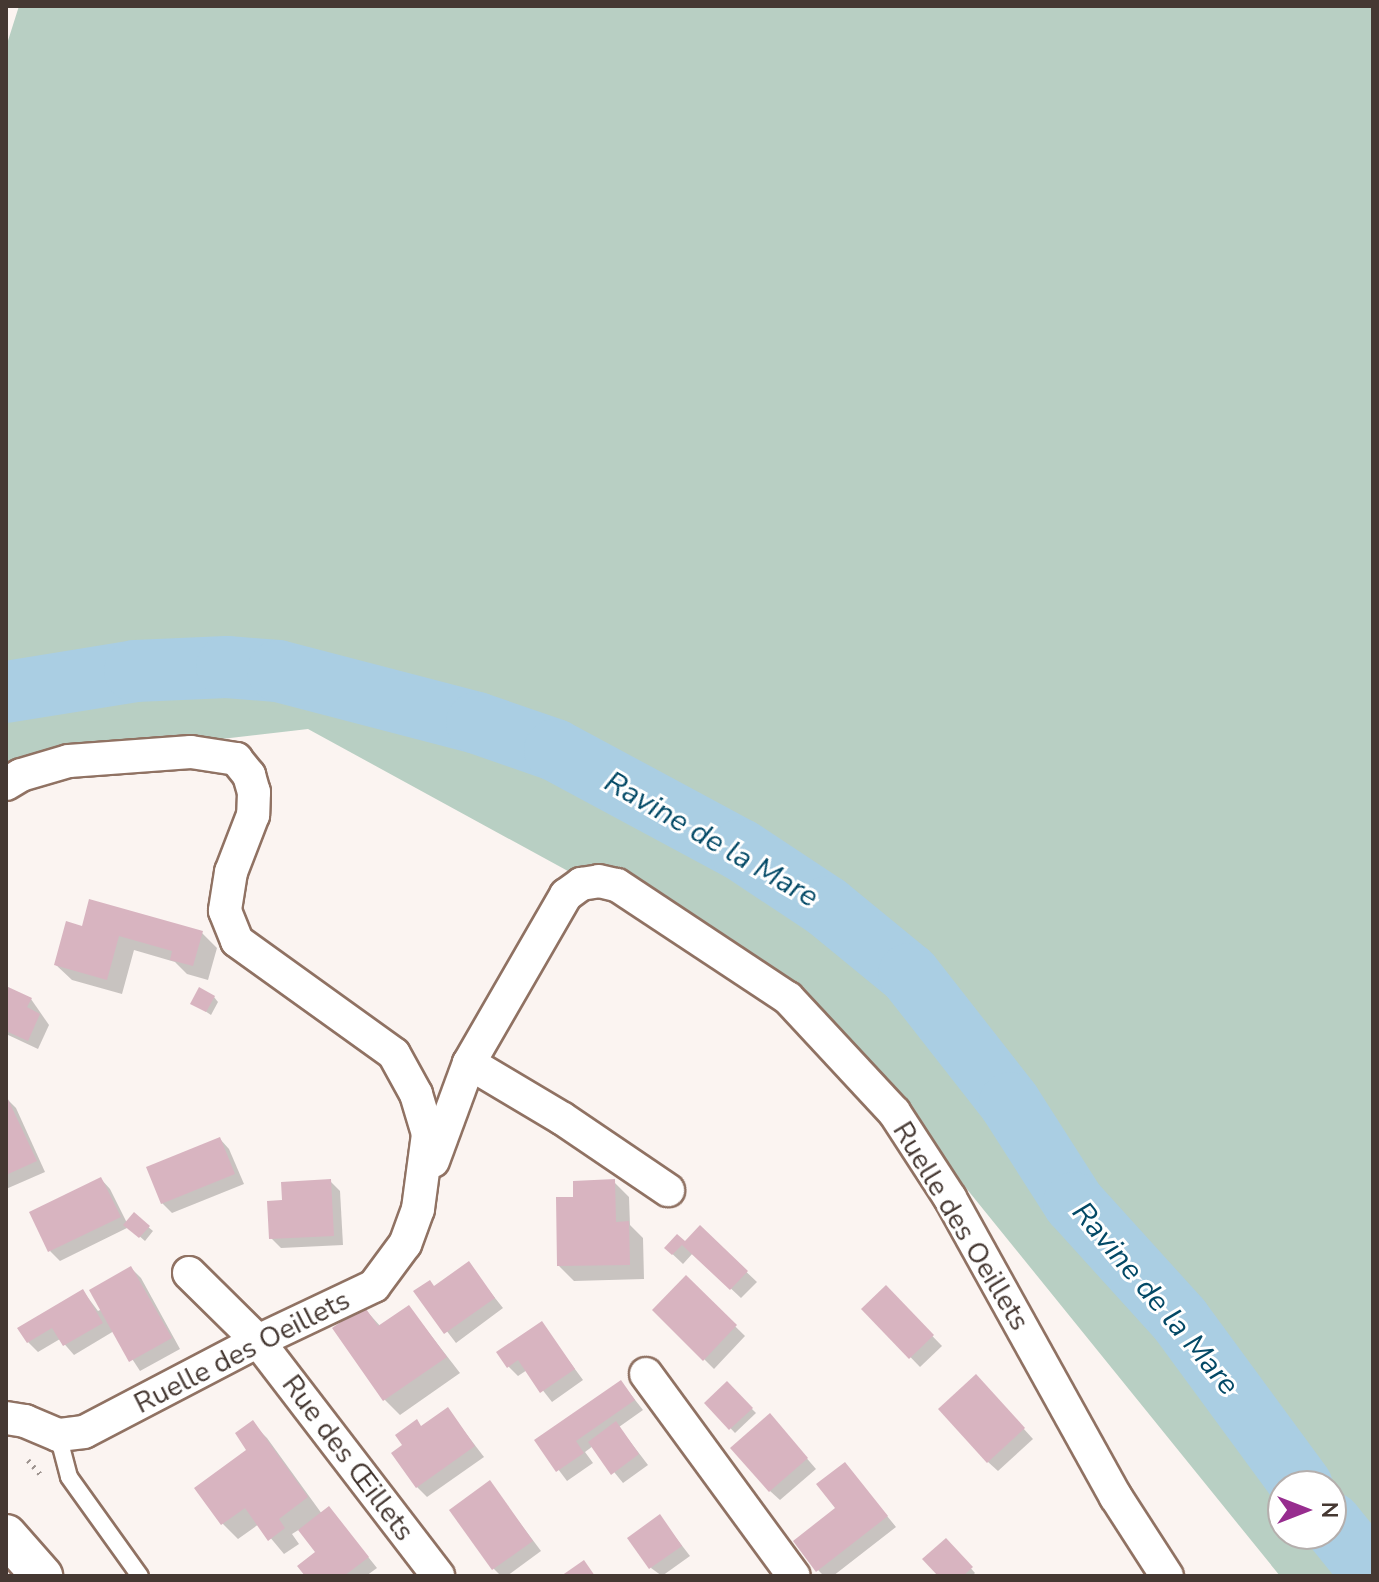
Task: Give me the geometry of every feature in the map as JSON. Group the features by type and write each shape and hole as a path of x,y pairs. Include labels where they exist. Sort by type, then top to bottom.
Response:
{"street":[{"name":"Ruelle des Oeillets","path":"6,784 21,775 69,761 191,752 236,759 249,775 254,792 253,815 231,872 225,911 237,941 394,1054 416,1094 428,1134 424,1189"},
{"name":"Ruelle des Oeillets","path":"58,1435 84,1432 258,1341 374,1286 405,1244 469,1063 566,895 581,884 599,881 617,885 788,998 894,1112 950,1198 1116,1497 1167,1576"},
{"path":"469,1063 563,1119 668,1190"},
{"name":"Rue des Œillets","path":"189,1273 258,1341 438,1576"},
{"path":"646,1374 794,1576"},
{"path":"6,1418 25,1421 58,1435"},
{"path":"6,1535 42,1576"},
{"path":"6,1568 19,1576"}],"lane":[{"path":"58,1435 69,1477 140,1576"}],"green space":[{"path":"19,6 1373,6 1373,1576 1280,1576 822,1010 308,729 6,764 6,47"}],"building":[{"path":"89,899 203,931 193,966 170,960 172,951 119,936 107,980 54,965 66,921 82,926"},
{"path":"6,986 32,998 27,1007 40,1014 28,1041 6,1031"},
{"path":"199,987 215,996 206,1012 190,1004"},
{"path":"6,1095 37,1161 6,1175"},
{"path":"220,1137 235,1174 161,1204 146,1167"},
{"path":"101,1177 121,1217 48,1252 29,1212"},
{"path":"331,1179 334,1236 269,1239 267,1201 282,1200 281,1182"},
{"path":"615,1179 616,1222 629,1221 630,1265 557,1266 556,1197 573,1197 573,1181"},
{"path":"134,1212 150,1226 139,1238 123,1225"},
{"path":"700,1225 748,1271 730,1290 682,1245 672,1255 664,1248 677,1234 685,1241"},
{"path":"469,1261 495,1298 444,1334 413,1291 430,1280 434,1286"},
{"path":"131,1266 172,1338 129,1362 89,1290"},
{"path":"686,1275 737,1325 703,1361 652,1310"},
{"path":"886,1285 934,1335 909,1359 861,1309"},
{"path":"83,1289 103,1323 63,1346 52,1328 27,1343 17,1328"},
{"path":"409,1305 447,1357 383,1401 332,1328 364,1306 378,1326"},
{"path":"542,1321 575,1369 540,1393 518,1360 507,1368 496,1352"},
{"path":"976,1374 1025,1428 987,1463 938,1409"},
{"path":"621,1380 635,1400 576,1441 584,1453 556,1472 534,1440"},
{"path":"727,1381 753,1408 729,1430 704,1403"},
{"path":"448,1407 475,1446 416,1488 391,1453 402,1445 395,1435 417,1419 421,1426"},
{"path":"770,1413 808,1458 769,1492 730,1448"},
{"path":"253,1420 308,1497 279,1519 285,1528 268,1541 245,1508 221,1525 194,1488 246,1450 235,1433"},
{"path":"616,1421 639,1454 611,1475 588,1442"},
{"path":"845,1462 888,1516 816,1572 793,1541 835,1508 816,1484"},
{"path":"490,1480 533,1541 492,1570 449,1510"},
{"path":"329,1506 369,1557 344,1576 305,1576 297,1566 315,1552 298,1530"},
{"path":"660,1514 682,1546 649,1569 627,1538"},
{"path":"946,1538 973,1567 963,1576 938,1576 922,1559"},
{"path":"584,1560 595,1576 561,1576"}],"waterway":[{"name":"Ravine de la Mare","path":"6,692 135,671 227,667 278,671 477,723 555,750 741,850 827,907 909,974 1010,1103 1074,1203 1180,1320 1290,1470"},
{"name":"Ravine de la Mare","path":"1347,1543 1373,1575"}]}
